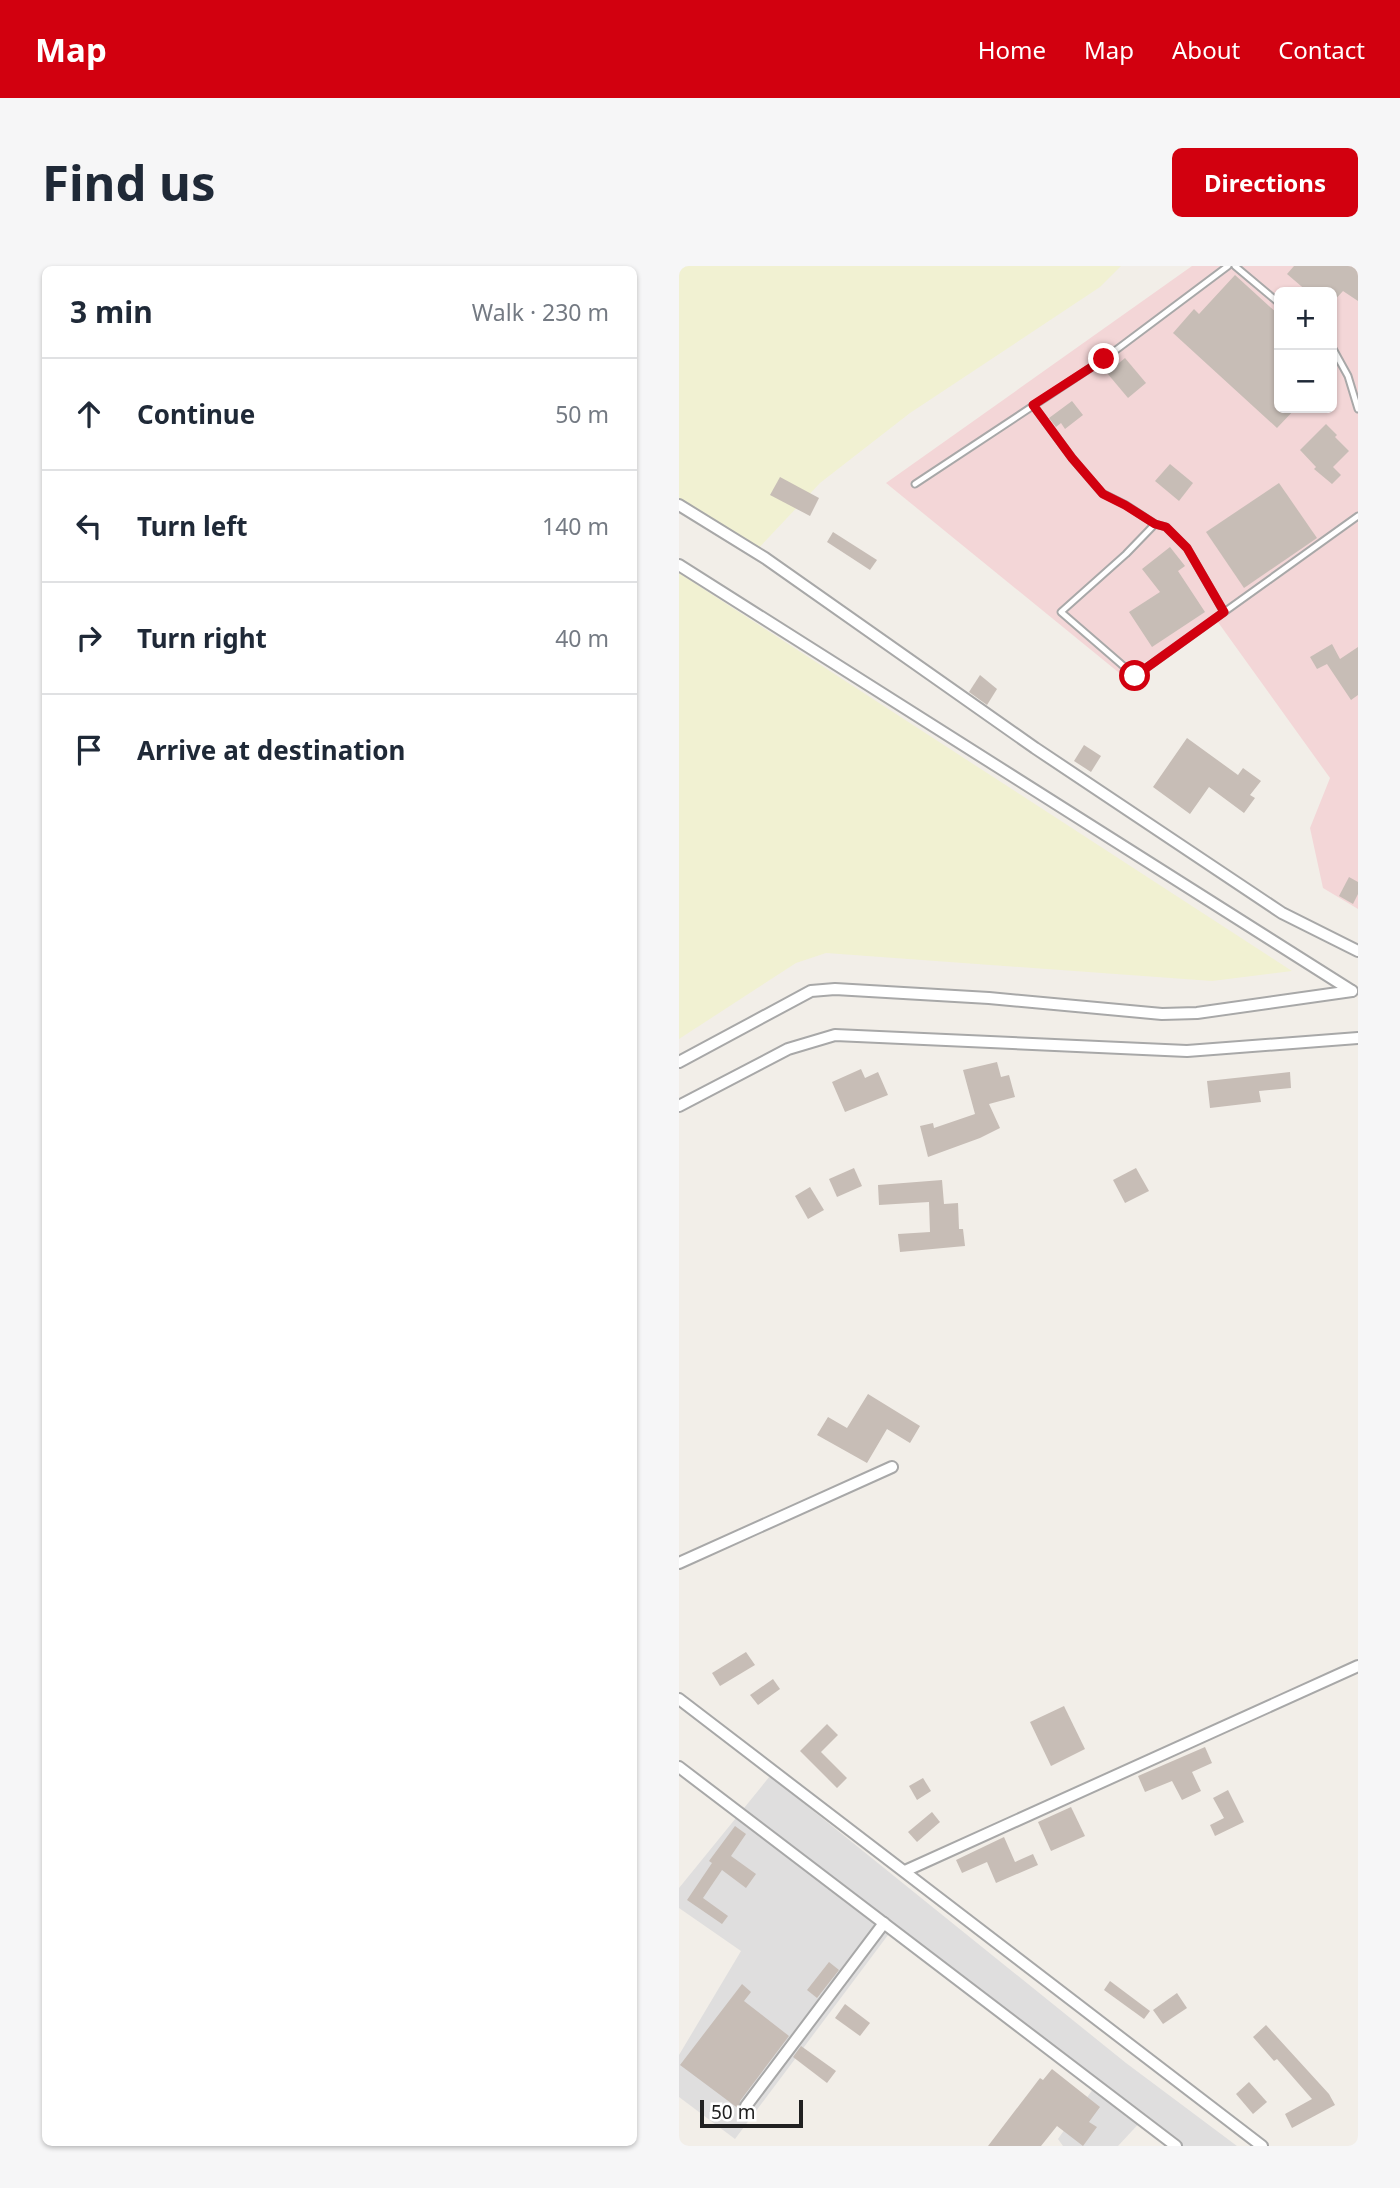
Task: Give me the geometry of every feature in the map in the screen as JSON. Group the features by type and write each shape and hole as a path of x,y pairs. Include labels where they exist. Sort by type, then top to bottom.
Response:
{"street":[{"path":"679,505 765,558 1035,748 1282,914 1358,951"},
{"path":"679,565 1355,991"},
{"path":"679,1062 811,991 835,989 989,998 1163,1014 1197,1013 1355,991"},
{"path":"679,1106 788,1048 835,1035 1187,1052 1358,1038"},
{"path":"679,1563 892,1467"},
{"path":"905,1871 1358,1666"},
{"path":"679,1699 1262,2146"},
{"path":"679,1767 1177,2146"},
{"path":"746,2106 884,1923"}],"lane":[{"path":"915,484 1104,359 1227,266"},
{"path":"1235,266 1274,299"},
{"path":"1334,350 1347,376 1358,409"},
{"path":"1033,405 1072,458 1103,494 1155,524 1166,527 1187,548 1224,612"},
{"path":"1155,524 1061,612 1135,676 1358,516"}],"shaded area":[{"path":"1192,266 1358,266 1358,909 1323,888 1310,828 1330,778 1215,618 1123,676 886,483"},
{"path":"770,1776 1126,2063 1237,2146 1181,2146 1144,2118 1118,2146 1063,2146 1058,2139 1093,2089 891,1931 735,2139 679,2097 679,2055 741,1951 679,1908 679,1888"}],"green space":[{"path":"679,266 1121,266 1100,287 910,413 820,483 754,553 679,500"},
{"path":"679,573 1292,971 1212,981 826,953 796,963 679,1039"}],"building":[{"path":"1294,266 1358,266 1358,301 1343,291 1337,298 1337,287 1302,287 1287,274"},
{"path":"1235,275 1274,310 1274,413 1291,413 1277,428 1173,333 1194,309 1199,314"},
{"path":"1125,358 1146,383 1128,398 1107,373"},
{"path":"1072,401 1083,415 1065,429 1061,423 1056,427 1049,418"},
{"path":"1326,424 1349,451 1333,467 1341,475 1332,484 1314,469 1316,467 1300,450"},
{"path":"1170,464 1193,483 1179,501 1155,481"},
{"path":"780,477 819,498 810,516 770,495"},
{"path":"1279,483 1317,538 1244,588 1206,532"},
{"path":"833,532 877,560 870,570 827,542"},
{"path":"1170,547 1185,566 1178,571 1205,612 1152,647 1129,612 1160,592 1142,569"},
{"path":"1332,644 1340,659 1358,647 1358,695 1351,700 1327,664 1317,669 1310,657"},
{"path":"980,675 997,689 987,705 969,692"},
{"path":"1187,738 1238,775 1243,768 1261,781 1250,795 1255,798 1244,813 1209,787 1190,814 1153,787"},
{"path":"1084,745 1101,756 1091,772 1074,761"},
{"path":"1349,877 1358,882 1358,894 1353,904 1339,896"},
{"path":"997,1062 1001,1077 1009,1075 1015,1097 989,1104 1000,1128 928,1157 920,1126 933,1123 934,1128 975,1114 963,1070"},
{"path":"861,1069 865,1078 878,1072 888,1095 845,1112 832,1082"},
{"path":"1290,1072 1291,1088 1259,1091 1261,1102 1210,1108 1207,1081"},
{"path":"854,1168 862,1186 837,1197 829,1179"},
{"path":"1136,1168 1149,1191 1125,1203 1113,1180"},
{"path":"942,1180 944,1204 958,1203 959,1229 963,1229 965,1246 900,1252 898,1234 930,1232 929,1202 879,1205 878,1185"},
{"path":"810,1187 824,1210 808,1219 795,1196"},
{"path":"868,1394 920,1426 910,1443 887,1429 867,1463 817,1435 828,1417 847,1428"},
{"path":"746,1652 755,1665 720,1686 712,1673"},
{"path":"773,1679 780,1689 758,1705 750,1695"},
{"path":"1064,1706 1085,1749 1051,1766 1030,1722"},
{"path":"827,1724 838,1735 821,1752 847,1778 837,1788 800,1751"},
{"path":"1205,1747 1212,1763 1192,1772 1201,1791 1182,1800 1172,1781 1145,1792 1138,1776"},
{"path":"923,1778 931,1791 917,1800 909,1786"},
{"path":"1228,1790 1244,1822 1215,1836 1210,1825 1224,1818 1213,1798"},
{"path":"1071,1807 1085,1836 1051,1851 1038,1822"},
{"path":"932,1812 940,1822 917,1842 908,1832"},
{"path":"735,1826 746,1834 731,1856 756,1874 746,1888 722,1870 703,1898 728,1916 722,1924 687,1900 712,1863 709,1861"},
{"path":"1004,1837 1015,1862 1033,1854 1038,1865 996,1883 987,1862 962,1873 956,1860"},
{"path":"829,1962 839,1970 817,1998 807,1990"},
{"path":"1110,1981 1150,2011 1144,2019 1104,1990"},
{"path":"742,1984 751,1992 744,2001 789,2036 740,2101 739,2109 680,2065"},
{"path":"1177,1993 1187,2008 1163,2024 1153,2010"},
{"path":"845,2004 870,2023 860,2036 835,2018"},
{"path":"1266,2025 1329,2094 1335,2105 1292,2128 1285,2114 1312,2099 1277,2059 1274,2061 1253,2037"},
{"path":"801,2046 836,2071 827,2083 793,2057"},
{"path":"1052,2069 1100,2107 1089,2122 1097,2127 1083,2146 1057,2126 1041,2146 988,2146 1040,2078 1043,2080"},
{"path":"1249,2082 1267,2102 1253,2114 1236,2094"}],"route":[{"path":"1104,359 1033,405 1072,458 1103,494 1155,524 1166,527 1187,548 1224,612 1135,676"}]}
